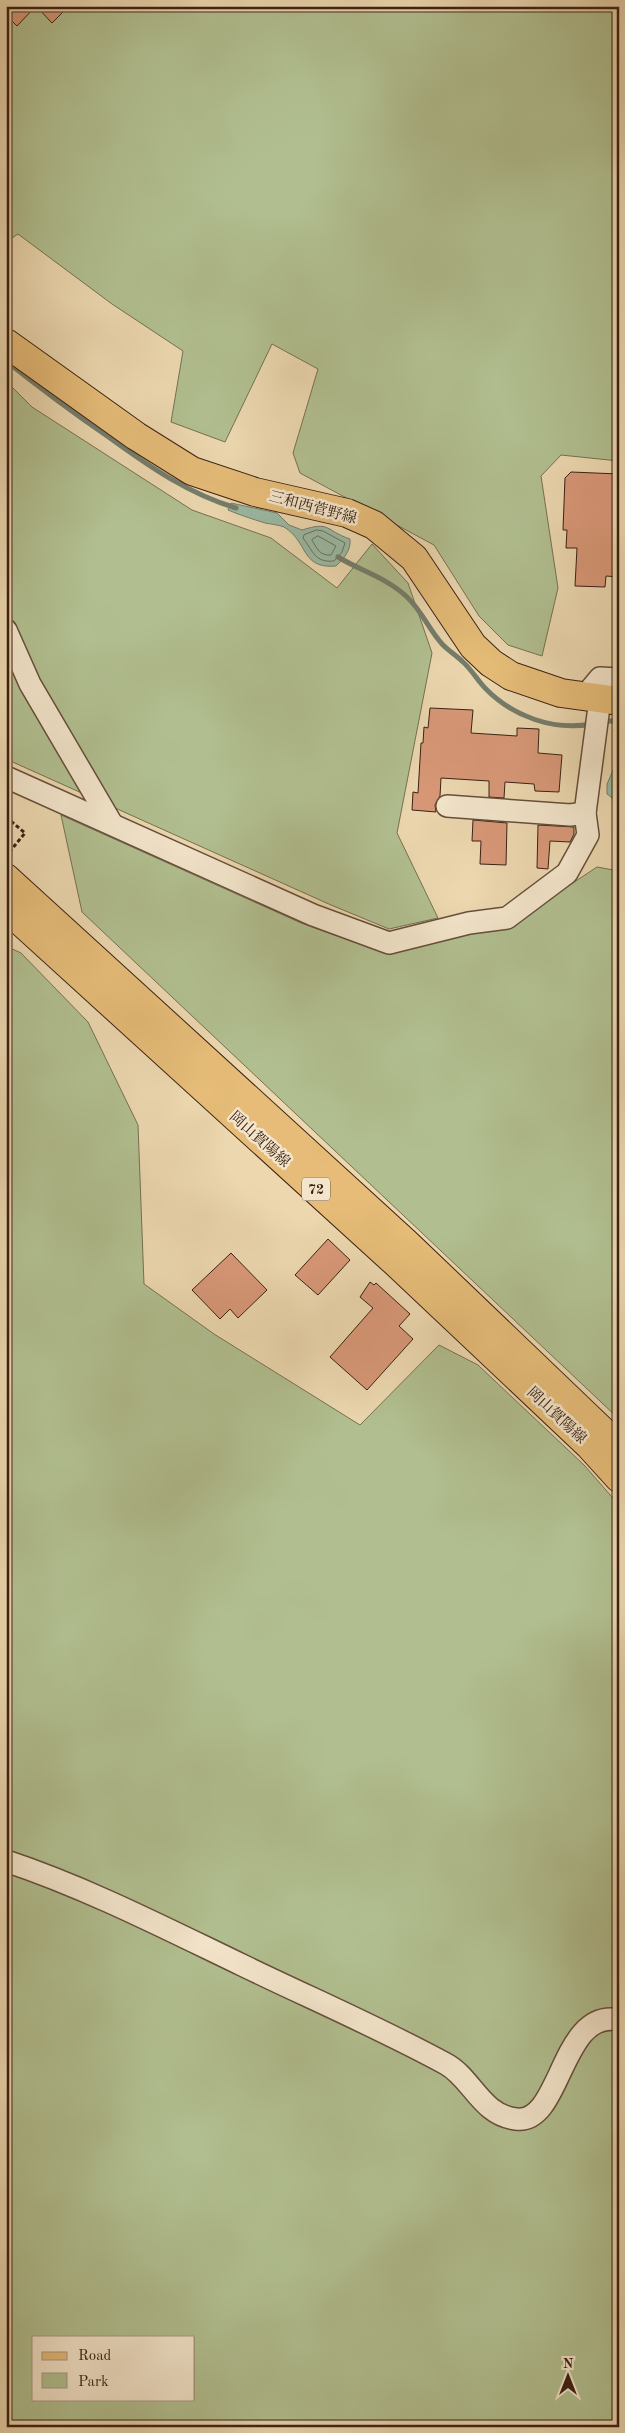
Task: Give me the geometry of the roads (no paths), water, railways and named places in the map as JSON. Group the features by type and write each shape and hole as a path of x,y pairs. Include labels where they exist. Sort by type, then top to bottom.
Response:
{"main road":[{"name":"三和西菅野線","path":"6,343 136,436 192,470 255,492 338,510 374,525 414,558 473,646 491,663 511,676 535,686 561,693 599,709"},
{"name":"岡山賀陽線","path":"6,878 406,1243 619,1447"},
{"name":"岡山賀陽線","path":"6,908 395,1262 588,1445 619,1478"}],"street":[{"path":"6,630 30,684 112,824"},
{"path":"6,777 313,915 390,943 468,923 507,918 567,873 588,835 585,813 599,709 600,678 619,679"},
{"path":"447,806 570,815 585,813"},
{"path":"6,1861 142,1918 449,2065 497,2114 517,2120 534,2115 538,2110 546,2099 574,2044 592,2026 609,2018 619,2020"}],"water":[{"path":"231,503 277,513 289,525 302,530 318,526 327,528 350,539 348,551 336,566 324,566 316,563 310,559 292,533 284,527 265,523 228,510"},
{"path":"619,757 619,803 607,794 607,784"}],"waterway":[{"path":"6,361 125,449 170,479 202,495 236,508"},
{"path":"338,557 391,585 407,597 443,645 466,665 485,688 508,707 535,720 549,723 578,726 592,724"},
{"path":"603,722 619,720"}]}
